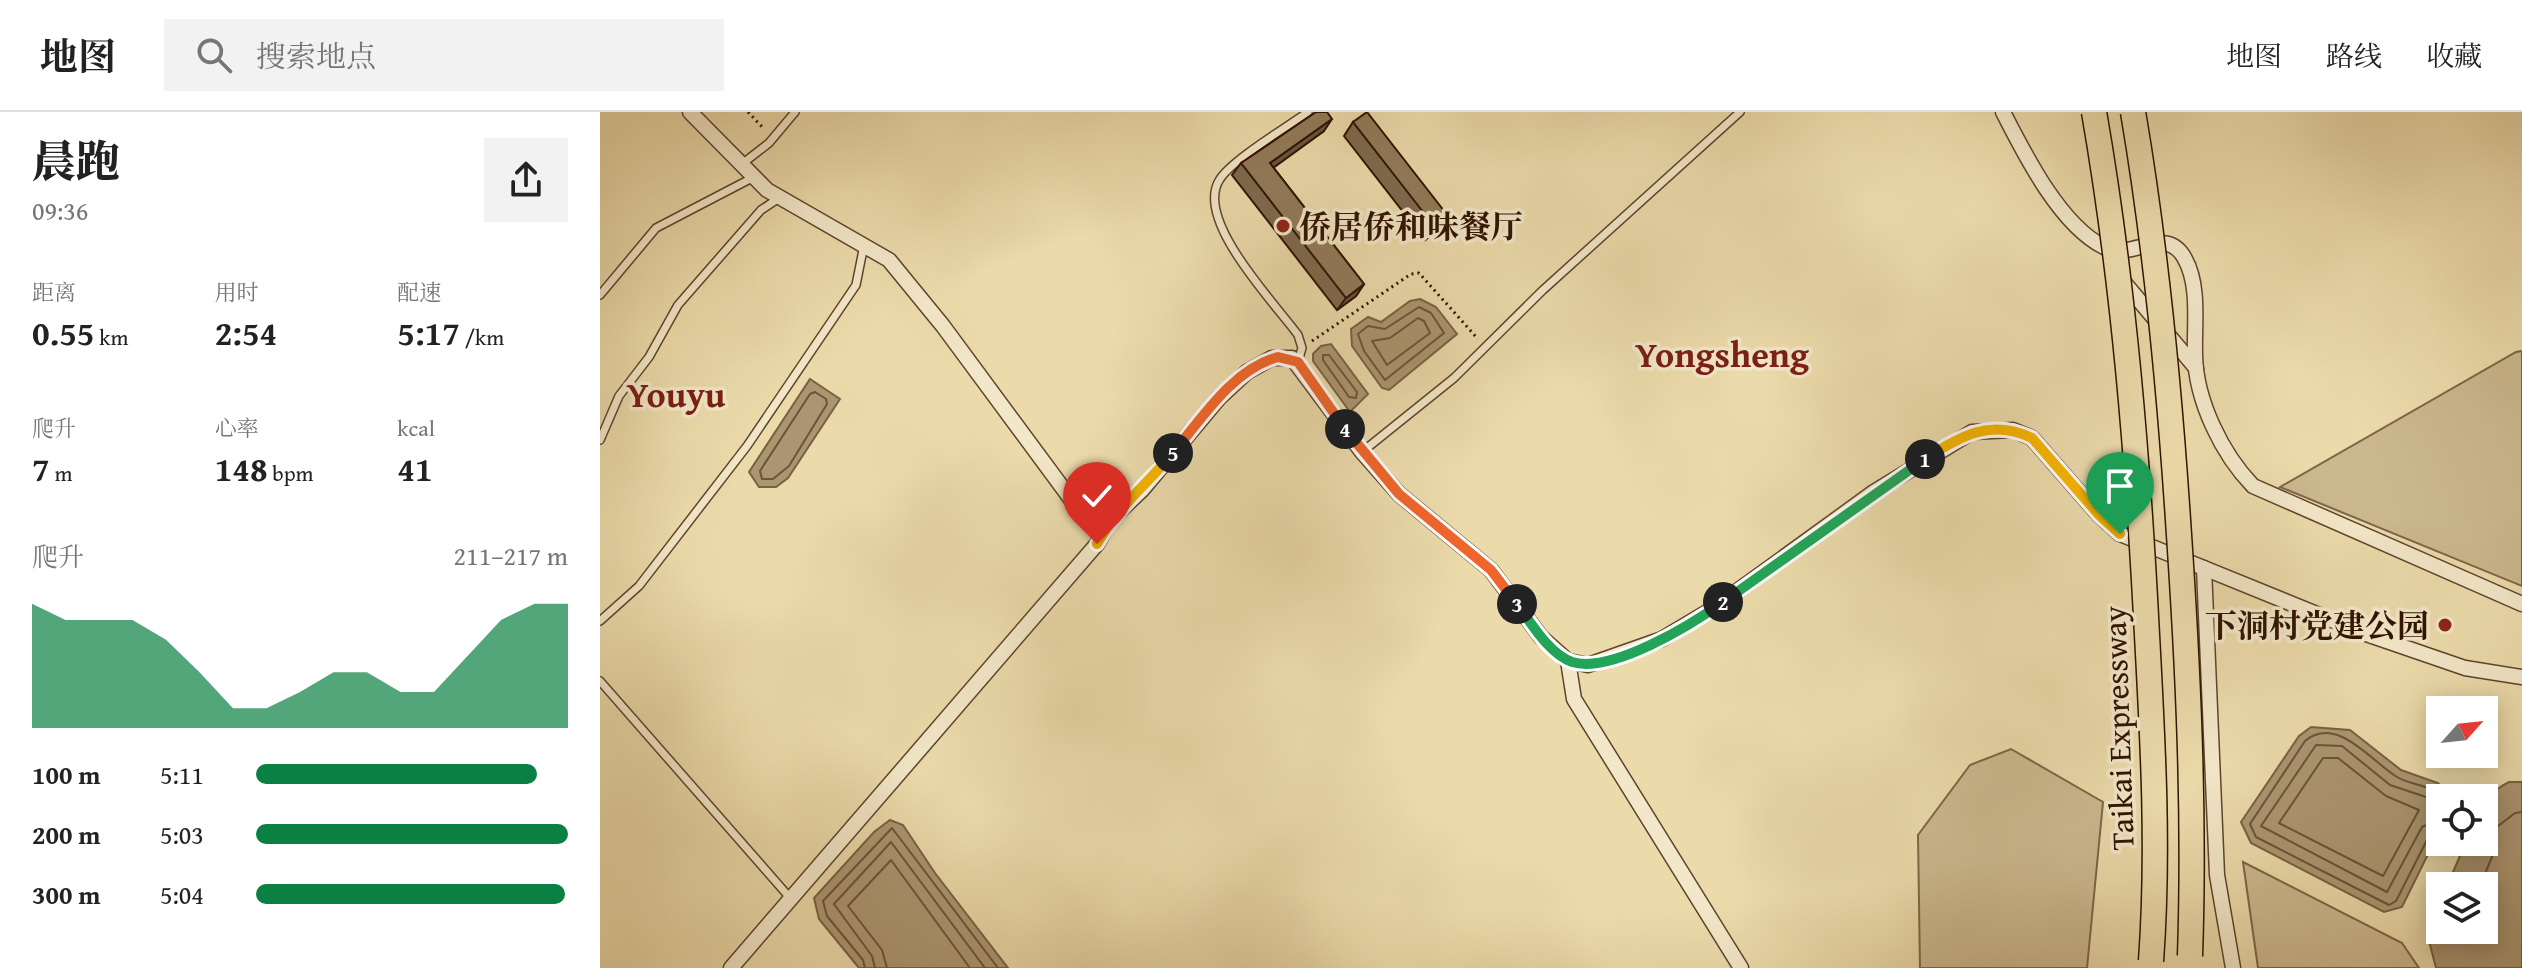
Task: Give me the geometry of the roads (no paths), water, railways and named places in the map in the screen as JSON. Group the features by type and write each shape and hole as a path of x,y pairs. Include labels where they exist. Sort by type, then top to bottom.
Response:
{"highway":[{"name":"Taikai Expressway","path":"2094,112 2114,238 2127,356 2145,591 2155,857 2151,961"},
{"path":"2133,112 2152,234 2177,500 2188,693 2190,956"}],"street":[{"path":"690,112 779,198 864,243 889,260 943,326 1079,510 1090,519 1104,522 1111,519"},
{"path":"2003,112 2031,164 2085,237 2197,369"},
{"path":"2085,237 2117,252 2166,242 2175,244 2186,259 2193,286 2197,369 2209,414 2225,450 2240,473 2261,492 2522,604"},
{"path":"731,968 1097,544 1111,519 1142,490 1219,398 1247,372 1278,357 1298,362 1362,452 1399,494 1491,570 1541,637 1568,661 1588,665 1662,639 1714,608 1874,492 1959,437 1985,429 2013,430 2032,438 2114,530 2408,649 2478,672 2522,677"},
{"path":"2204,568 2217,875 2233,968"},
{"path":"1568,661 1574,699 1741,968"}],"lane":[{"path":"742,164 773,138 795,112"},
{"path":"1298,362 1298,335 1223,234 1213,198 1221,176 1308,112"},
{"path":"1362,452 1454,378 1543,290 1740,112"},
{"path":"600,295 656,228 754,177"},
{"path":"600,440 619,396 649,357 678,305 761,210 779,198"},
{"path":"600,621 639,586 747,446 856,285 864,243"},
{"path":"600,681 791,900"}],"water":[{"path":"1420,299 1436,307 1457,334 1389,390 1382,388 1352,346 1351,329 1368,317 1381,322 1410,301"},
{"path":"1331,344 1368,394 1350,412 1313,361 1313,354 1321,346"},
{"path":"810,379 840,399 788,478 776,487 759,487 749,472"},
{"path":"2311,727 2350,730 2401,770 2439,784 2426,784 2427,856 2402,907 2384,912 2251,843 2241,822 2299,736"},
{"path":"2509,782 2522,782 2522,968 2436,968 2430,944 2498,944 2498,872 2453,872 2460,856 2498,856 2500,787"},
{"path":"890,820 903,825 935,873 1008,968 859,968 819,919 814,898 874,832"}],"place":[{"name":"侨居侨和味餐厅","path":"1283,226"},
{"name":"下洞村党建公园","path":"2445,625"}],"district":[{"name":"Yongsheng","path":"1722,353"},
{"name":"Youyu","path":"676,393"}]}
